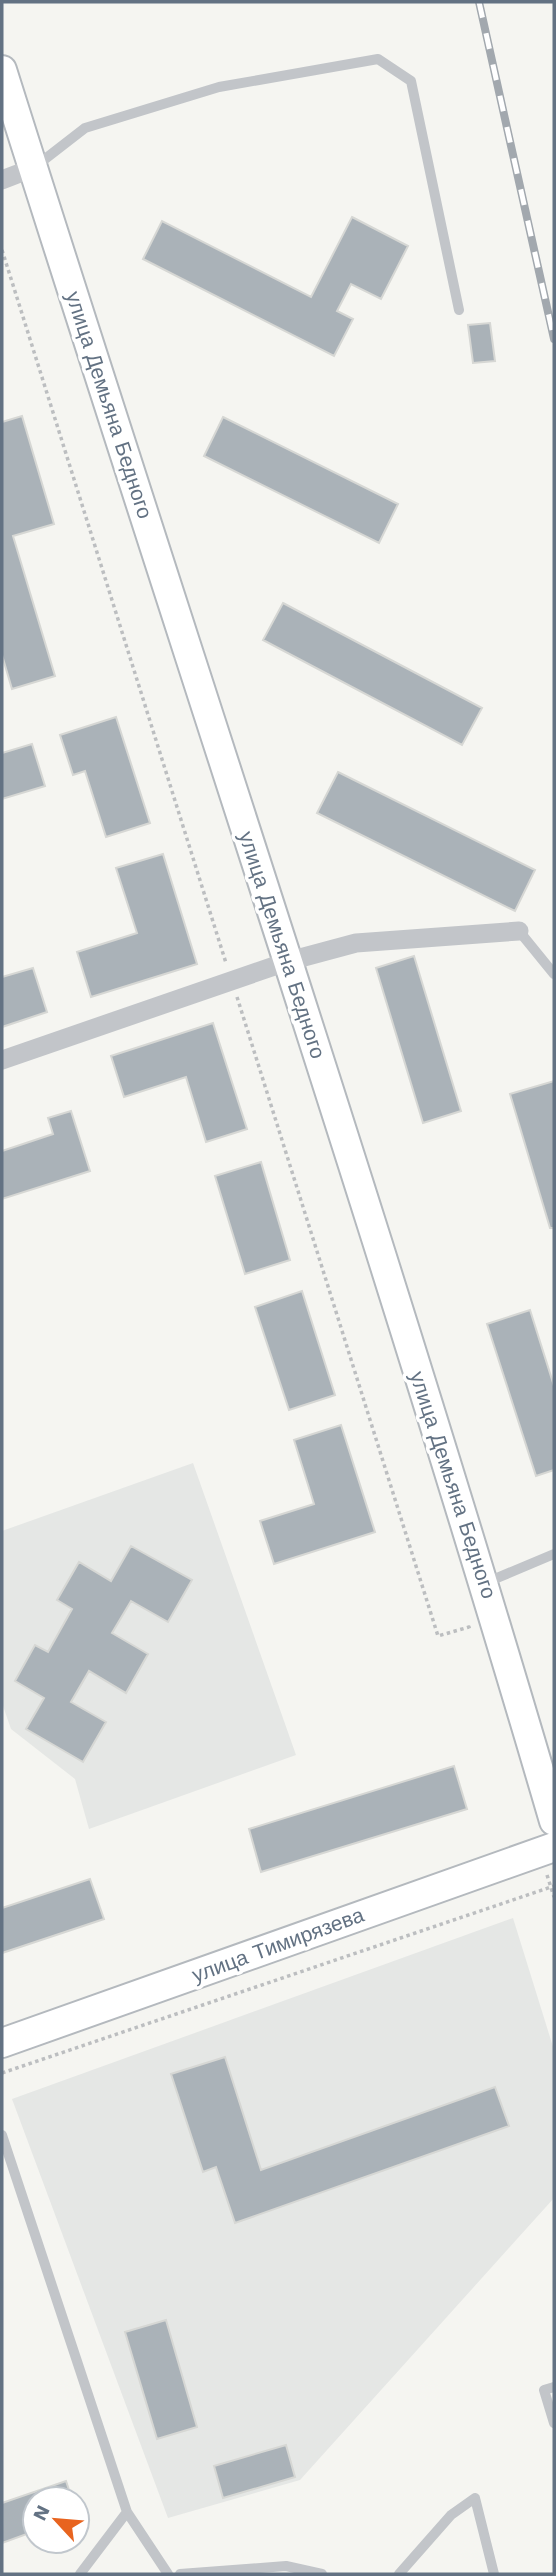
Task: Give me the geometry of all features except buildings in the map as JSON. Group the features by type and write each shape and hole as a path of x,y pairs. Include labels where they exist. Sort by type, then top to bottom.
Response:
{"main road":[{"name":"улица Демьяна Бедного","path":"2,71 289,961 484,1584 554,1821"},
{"name":"улица Тимирязева","path":"2,2043 547,1850"}],"street":[{"path":"2,180 33,168"},
{"path":"2,1060 289,961 356,943 519,931"}],"lane":[{"path":"33,168 85,128 219,87 378,60 411,81 459,310"},
{"path":"519,931 554,974"},
{"path":"484,1584 554,1553"},
{"path":"2,2135 127,2512 168,2574"},
{"path":"554,2387 544,2390 554,2423"},
{"path":"399,2574 451,2515 475,2498 494,2574"},
{"path":"80,2574 127,2512"},
{"path":"180,2574 286,2566 322,2574"}],"path":[{"path":"2,250 438,1636 469,1627 473,1640"},
{"path":"547,1850 554,1897"},
{"path":"2,2073 553,1887"}],"shaded area":[{"path":"193,1463 296,1755 89,1829 75,1779 11,1729 2,1703 2,1531"},
{"path":"513,1918 554,2050 554,2198 300,2480 168,2518 12,2099"}],"railway":[{"path":"479,2 554,339"}]}
